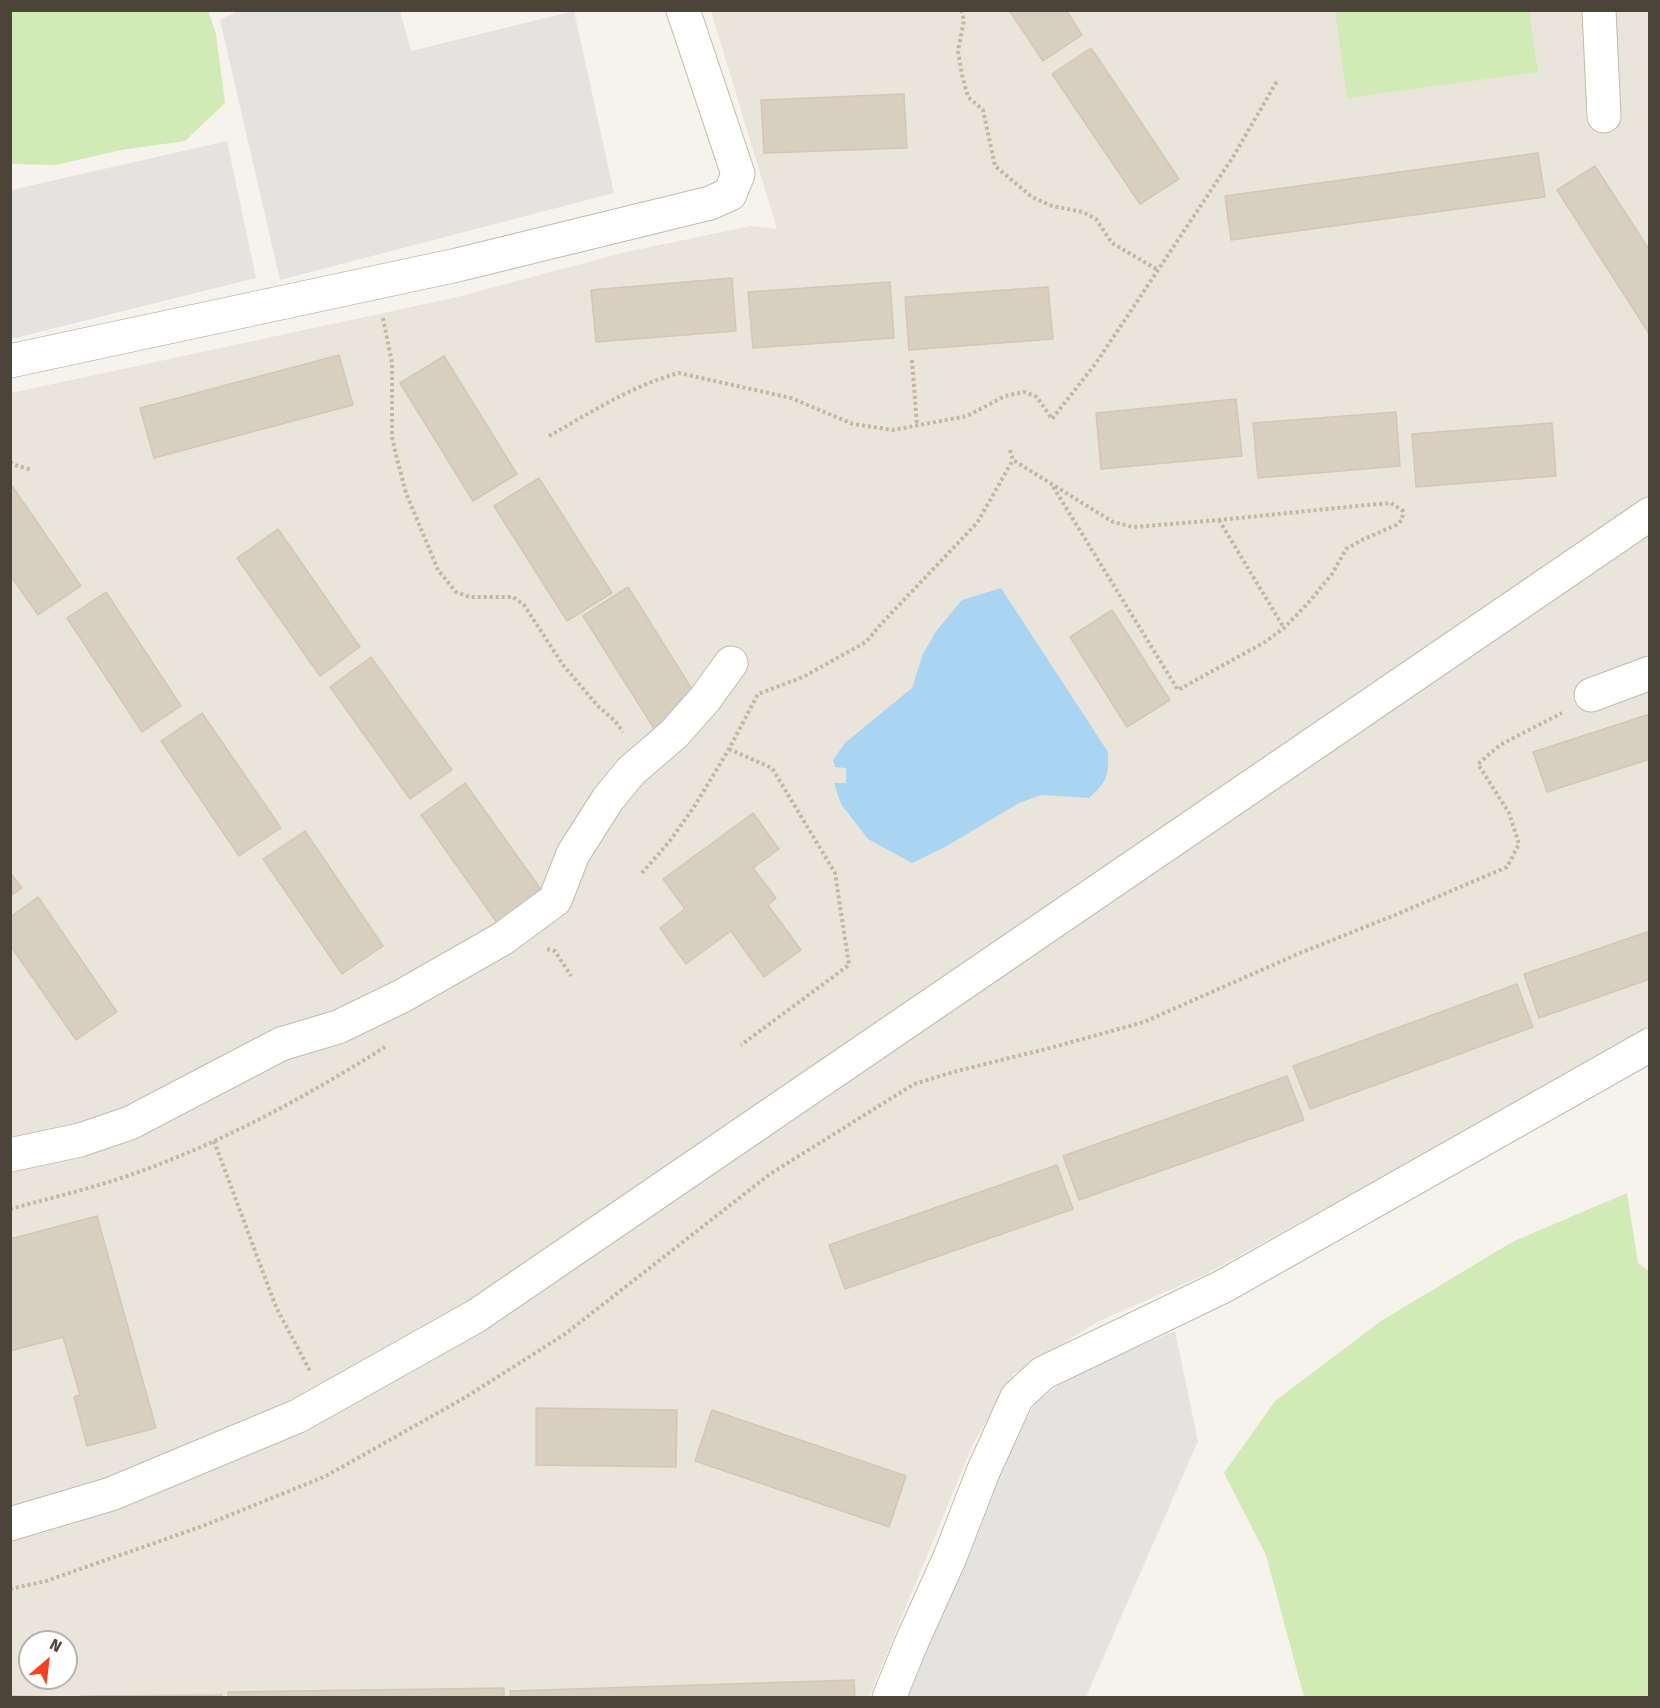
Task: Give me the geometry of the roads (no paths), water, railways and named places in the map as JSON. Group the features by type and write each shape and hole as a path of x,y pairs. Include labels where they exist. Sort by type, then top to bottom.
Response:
{"street":[{"path":"10,361 458,265 710,203 730,194 738,174 683,10"},
{"path":"1599,10 1604,116"},
{"path":"10,1524 111,1494 298,1416 476,1316 1650,514"},
{"path":"10,1155 80,1140 130,1123 281,1044 338,1027 402,996 502,939 555,900 573,854 608,799 632,771 674,734 705,699 731,663"},
{"path":"1591,695 1650,673"},
{"path":"889,1698 950,1557 983,1472 1017,1397 1043,1373 1222,1287 1650,1045"}],"water":[{"path":"1001,588 1108,752 1106,778 1089,798 1041,795 1019,803 945,847 912,863 868,839 841,804 834,783 846,783 846,768 835,767 833,760 845,743 912,688 923,654 937,630 962,600"}]}
